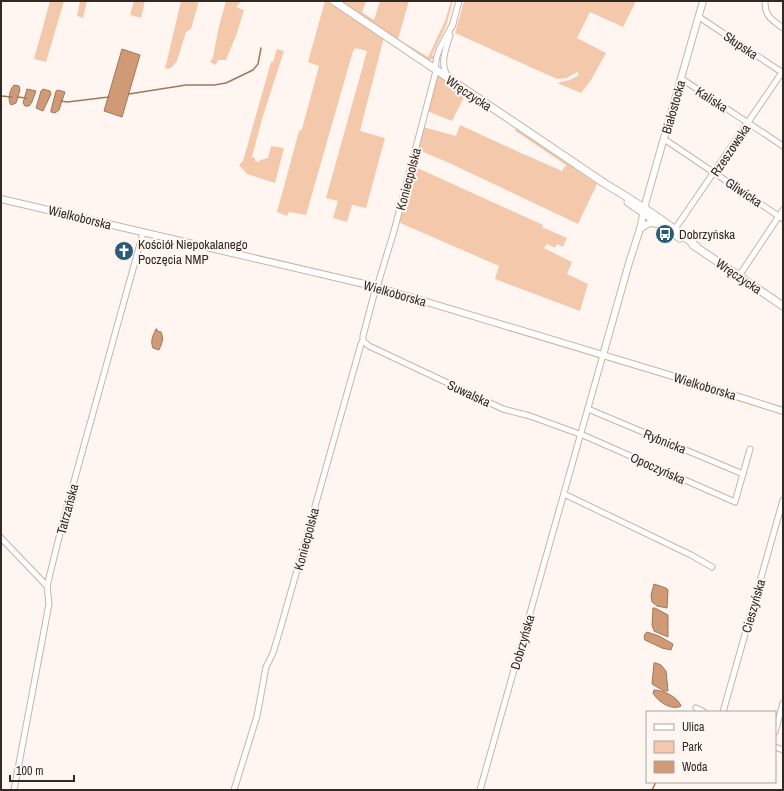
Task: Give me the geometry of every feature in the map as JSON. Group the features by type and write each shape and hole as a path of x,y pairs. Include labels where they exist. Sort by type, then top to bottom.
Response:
{"main road":[{"name":"Wręczycka","path":"334,1 647,212 676,229 696,246 783,306"},
{"name":"Wręczycka","path":"647,212 659,224 678,237 696,246"}],"street":[{"path":"436,71 443,60 459,1"},
{"name":"Białostocka","path":"647,212 664,139 703,1"},
{"path":"765,1 765,10 768,17 783,28"},
{"name":"Słupska","path":"699,17 783,72"},
{"path":"436,71 435,67 437,56 453,24"},
{"path":"422,61 432,61 437,56"},
{"path":"443,60 444,70 450,80"},
{"name":"Koniecpolska","path":"234,790 257,716 266,667 273,653 282,624 340,414 363,341 376,287 394,231 436,71"},
{"name":"Rzeszowska","path":"676,229 783,72"},
{"name":"Kaliska","path":"682,79 783,146"},
{"name":"Gliwicka","path":"664,139 781,218"},
{"name":"Wielkoborska","path":"1,199 376,287 783,411"},
{"path":"739,276 781,218 783,210"},
{"name":"Dobrzyńska","path":"480,790 629,263 647,212"},
{"path":"640,230 649,223 659,224"},
{"name":"Tatrzańska","path":"14,790 49,604 47,586 65,513 143,233"},
{"name":"Suwalska","path":"363,341 369,346 503,409 530,416 580,435"},
{"name":"Rybnicka","path":"588,409 743,474"},
{"name":"Opoczyńska","path":"580,435 735,502 743,474"},
{"path":"743,474 750,449"},
{"path":"564,494 691,555 712,567"},
{"name":"Cieszyńska","path":"723,711 783,500"},
{"path":"1,538 47,586"},
{"path":"776,728 783,703"},
{"path":"696,708 702,711"}],"green space":[{"path":"50,1 64,1 46,62 34,59"},
{"path":"80,1 87,1 83,18 77,16"},
{"path":"134,1 145,1 141,18 130,15"},
{"path":"181,1 199,1 191,29 186,32 177,61 171,68 165,69"},
{"path":"226,1 238,1 240,3 236,7 244,10 237,33 226,60 218,60 216,65 210,62 213,57"},
{"path":"325,1 331,1 384,37 360,131 385,138 366,208 352,205 347,222 333,218 338,201 326,198 367,51 355,48 306,215 289,212 287,216 277,212 299,131 302,129 319,66 308,62"},
{"path":"338,1 366,1 362,12 374,20 380,1 409,1 398,39 428,57 445,21 451,1 453,1 446,26 432,55 435,57 428,61"},
{"path":"464,1 636,1 623,27 590,12 577,38 606,53 591,80 581,93 557,83 570,80 579,75 577,72 567,78 557,79 455,33"},
{"path":"277,49 284,51 262,119 252,157 255,158 255,161 259,162 260,160 268,158 271,146 284,148 275,183 247,174 239,165 243,161 271,62 273,62"},
{"path":"438,77 442,78 487,108 488,112 464,97 452,121 427,111"},
{"path":"460,125 562,171 566,165 514,130 518,129 597,184 578,224 445,161 418,150 423,127 456,136"},
{"path":"413,166 543,225 542,227 567,238 563,247 557,244 555,248 547,244 544,248 572,262 567,274 588,284 580,311 495,279 499,266 398,222"}],"water":[{"path":"122,49 140,55 122,117 104,111"},
{"path":"14,85 19,86 20,90 16,103 11,105 9,100 11,89"},
{"path":"27,89 36,91 32,102 29,106 25,106 23,103"},
{"path":"43,89 50,91 51,94 43,111 36,108"},
{"path":"58,90 65,92 59,110 55,113 51,112 51,110 56,91"},
{"path":"156,329 157,331 161,332 162,337 162,343 159,350 153,348 152,343"},
{"path":"654,584 668,590 667,608 657,606 652,602 651,595"},
{"path":"653,608 668,615 668,637 654,631 652,625"},
{"path":"647,632 659,636 673,644 671,650 662,648 645,640 644,637"},
{"path":"654,663 661,665 666,671 668,691 664,691 652,684"},
{"path":"654,690 662,691 670,695 677,700 681,706 674,707 666,705 655,696 653,693"}],"waterway":[{"path":"129,94 186,85 214,85 226,83 253,70 258,64 261,48"},
{"path":"1,96 12,97"},
{"path":"18,97 26,98"},
{"path":"61,101 67,102 109,97"},
{"path":"652,790 656,783"}],"place":[{"name":"Dobrzyńska","path":"665,234"},
{"name":"Kościół Niepokalanego Poczęcia NMP","path":"124,251"}]}
